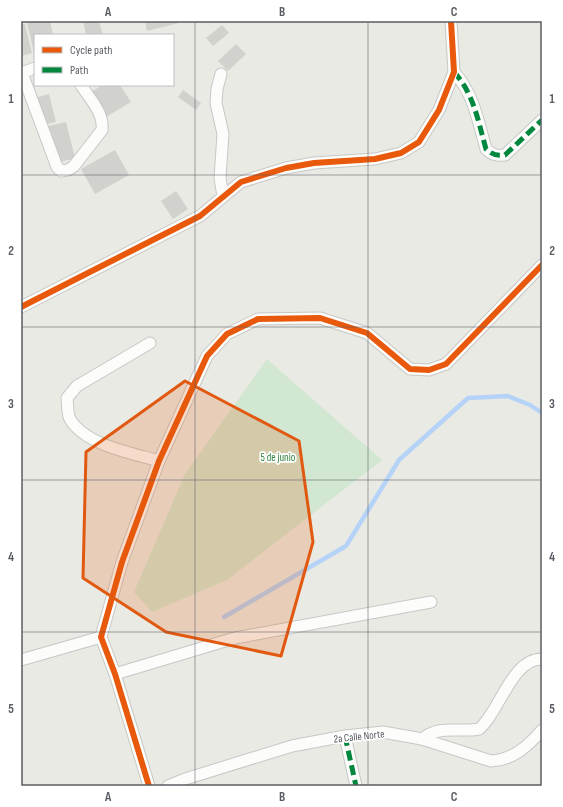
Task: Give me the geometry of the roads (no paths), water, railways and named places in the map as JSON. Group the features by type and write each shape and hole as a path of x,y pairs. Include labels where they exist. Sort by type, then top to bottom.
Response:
{"street":[{"path":"21,307 182,227 200,216 241,182 286,168 314,163 375,159 401,153 419,142 439,110 454,72 451,21"},
{"path":"34,68 22,73 56,168 61,171 68,170 74,166 102,130 103,124 100,114 82,86"},
{"path":"454,72 465,84 471,96 486,149 492,154 497,156 505,155 542,120"},
{"path":"221,74 217,89 216,103 223,134 220,178 223,196"},
{"path":"150,786 115,674 101,637 122,562 159,461 207,356 227,334 258,319 320,318 367,333 410,369 429,370 446,364 542,265"},
{"path":"150,344 77,386 67,398 69,418 81,432 99,442 159,461"},
{"path":"115,674 235,638 431,602"},
{"path":"21,660 101,637"},
{"path":"422,738 435,730 470,731 479,729 490,716 514,676 526,665 542,659"},
{"name":"2a Calle Norte","path":"168,786 185,779 292,746 345,736 383,732 422,738 491,761 501,761 514,756 542,730"},
{"path":"345,736 356,786"}],"waterway":[{"path":"224,617 346,546 399,460 468,398 508,396 530,405 542,413"}],"park label":[{"name":"5 de junio","path":"278,457"}]}
